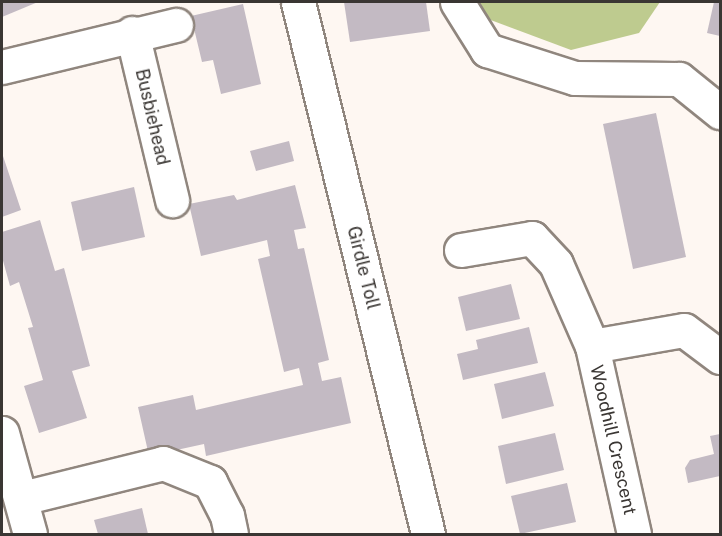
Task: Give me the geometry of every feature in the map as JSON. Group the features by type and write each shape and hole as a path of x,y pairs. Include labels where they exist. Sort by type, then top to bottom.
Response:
{"street":[{"name":"Girdle Toll","path":"298,2 428,534"},
{"path":"457,2 487,50 575,78 679,79 720,112"},
{"path":"2,67 132,33 176,25"},
{"name":"Busbiehead","path":"132,33 172,200"},
{"name":"Woodhill Crescent","path":"460,250 532,238 556,264 591,346 634,534"},
{"name":"Woodhill Crescent","path":"591,346 684,330 720,357"},
{"path":"2,433 22,498 30,534"},
{"path":"22,498 163,464 210,482 227,515 231,534"}],"green space":[{"path":"479,2 660,2 639,33 571,50 488,19"}],"building":[{"path":"2,2 38,2 2,17"},
{"path":"344,2 426,2 430,31 350,42"},
{"path":"714,2 720,2 720,36 707,33"},
{"path":"243,4 261,84 221,94 213,60 202,62 191,16"},
{"path":"656,113 686,257 633,269 603,124"},
{"path":"289,141 294,161 256,171 250,151"},
{"path":"2,153 21,210 2,217"},
{"path":"295,185 306,228 294,230 298,249 304,248 329,360 318,363 322,381 341,377 351,423 206,456 204,444 149,456 138,407 193,395 196,410 303,385 299,368 284,372 258,259 270,256 267,240 201,256 189,204 234,195 237,200"},
{"path":"134,187 145,237 82,251 71,202"},
{"path":"40,220 55,271 64,268 90,366 72,371 87,418 39,433 24,386 43,380 28,328 33,327 19,282 10,286 2,257 2,232"},
{"path":"511,284 520,319 466,331 458,297"},
{"path":"529,327 538,363 463,380 457,354 478,349 476,340"},
{"path":"545,372 554,406 502,419 494,384"},
{"path":"555,433 564,470 506,484 498,446"},
{"path":"720,434 720,476 688,483 685,468 690,460 714,454 710,436"},
{"path":"567,483 576,522 520,534 511,496"},
{"path":"142,508 148,534 98,534 94,520"}]}
